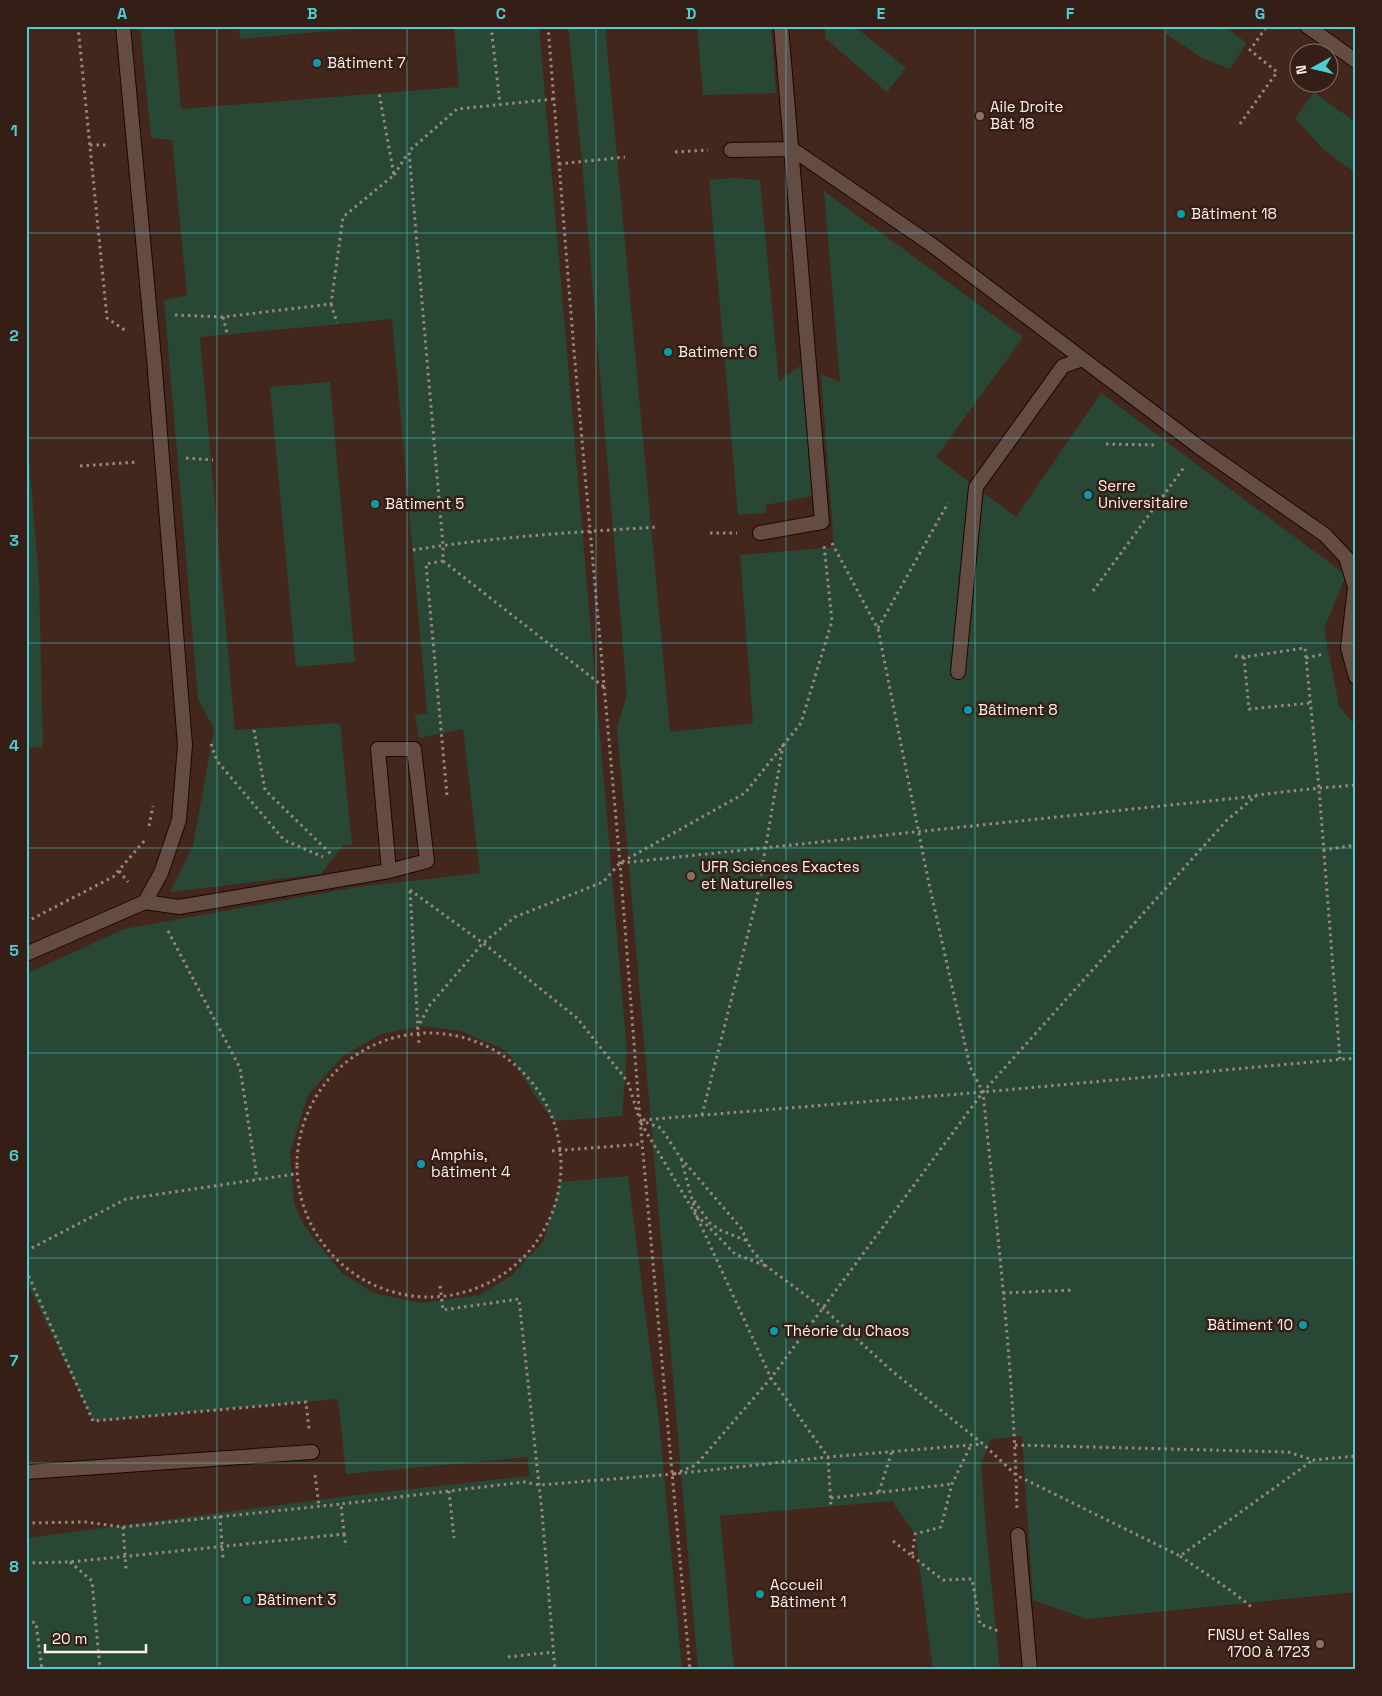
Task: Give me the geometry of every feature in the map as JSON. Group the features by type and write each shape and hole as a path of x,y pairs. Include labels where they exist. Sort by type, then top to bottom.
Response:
{"lane":[{"path":"123,26 162,456 185,745 179,820 161,872 145,902"},
{"path":"760,533 822,522 781,26"},
{"path":"1307,26 1356,61"},
{"path":"731,150 792,149 932,245 1199,446 1325,535 1351,564 1356,587 1348,648 1356,677"},
{"path":"958,672 976,486 1063,366 1083,359"},
{"path":"26,954 145,902 179,907 389,871 427,861 414,749 378,749 389,871"},
{"path":"26,1472 312,1452"},
{"path":"1018,1535 1030,1670"}],"path":[{"path":"78,26 107,318 128,332"},
{"path":"491,26 500,104"},
{"path":"548,26 558,164 620,863 642,1144 674,1474 690,1670"},
{"path":"1240,124 1277,72 1250,50 1267,26"},
{"path":"379,94 394,176"},
{"path":"337,323 330,304 343,217 394,176 409,151 457,109 554,99"},
{"path":"675,152 731,150"},
{"path":"409,151 443,562"},
{"path":"558,164 625,157"},
{"path":"174,315 223,318 330,304"},
{"path":"223,318 227,333"},
{"path":"1106,444 1199,446"},
{"path":"1093,591 1199,446"},
{"path":"80,466 143,461 162,456"},
{"path":"878,629 949,502"},
{"path":"822,522 878,629 970,1067 983,1092 1003,1293 1015,1445 1017,1513"},
{"path":"417,1031 429,1006 483,943 515,917 604,882 620,863 745,793 801,723 832,621 822,522"},
{"path":"412,550 443,545 590,531 658,527"},
{"path":"447,796 426,564 443,562 604,688"},
{"path":"1234,656 1244,657 1305,648 1319,788 1340,1059"},
{"path":"1244,657 1250,709 1310,703"},
{"path":"254,730 265,790 335,858"},
{"path":"211,744 217,760 284,840 325,858"},
{"path":"702,1115 758,898 783,745"},
{"path":"620,863 1356,785"},
{"path":"674,1474 696,1465 771,1378 983,1092 1227,820 1257,796"},
{"path":"148,829 155,800"},
{"path":"26,922 113,877 146,839"},
{"path":"1323,850 1356,845"},
{"path":"119,871 168,930 240,1068 257,1180"},
{"path":"389,871 410,891 483,943 577,1018 628,1082 640,1120 697,1217 771,1378 828,1457 830,1507"},
{"path":"410,882 419,1045"},
{"path":"417,1031 471,1040 525,1070 542,1090 554,1121 559,1151 561,1182 540,1241 518,1266 477,1291 441,1299 382,1290 329,1254 303,1213 295,1174 296,1140 315,1092 360,1051 417,1031"},
{"path":"640,1120 983,1092 1356,1058"},
{"path":"640,1120 662,1128 680,1157 741,1228 751,1249 766,1266 822,1308 892,1371 982,1444 1016,1475 1180,1556 1253,1608"},
{"path":"552,1152 642,1144"},
{"path":"680,1157 697,1217 735,1254 766,1266"},
{"path":"26,1251 126,1200 295,1174"},
{"path":"692,1199 710,1223 720,1230 748,1241"},
{"path":"26,1270 93,1421 306,1402 319,1506"},
{"path":"440,1286 443,1310 520,1299 555,1670"},
{"path":"1003,1293 1074,1290"},
{"path":"26,1523 85,1522 122,1527 341,1504 524,1482 539,1485 674,1474 828,1457 982,1444"},
{"path":"912,1556 915,1534 941,1527 952,1484 971,1445"},
{"path":"1015,1445 1288,1452 1313,1460 1356,1456"},
{"path":"879,1492 892,1451"},
{"path":"1180,1556 1313,1460"},
{"path":"830,1498 952,1484"},
{"path":"449,1491 454,1538"},
{"path":"341,1504 346,1547"},
{"path":"220,1516 223,1558"},
{"path":"122,1527 126,1569"},
{"path":"26,1563 70,1562 222,1548 344,1534"},
{"path":"893,1540 943,1580 972,1579 980,1624 1028,1642"},
{"path":"70,1562 92,1581 100,1670"},
{"path":"26,1620 36,1623 42,1670"},
{"path":"508,1657 553,1652"}],"shaded area":[{"name":"UFR Sciences Exactes et Naturelles","path":"26,26 1356,26 1356,1670 26,1670"}],"green space":[{"path":"140,26 174,26 181,109 459,87 454,26 539,26 627,1051 622,1116 554,1121 537,1099 507,1051 461,1031 421,1026 381,1034 343,1056 308,1095 290,1151 294,1203 304,1226 342,1273 374,1293 420,1303 480,1295 511,1276 543,1242 561,1182 628,1176 659,1421 682,1670 26,1670 26,1538 349,1496 529,1476 528,1457 346,1474 338,1399 93,1421 26,1280 26,974 124,929 357,887 480,873 463,729 419,738 415,715 427,713 392,319 200,337 235,730 340,723 352,845 343,845 321,874 170,892 193,846 214,729 198,699 164,300 187,295 172,140 151,138"},
{"path":"239,26 383,26 240,39"},
{"path":"568,26 605,26 670,732 753,723 740,555 834,547 821,374 840,382 824,191 1023,337 936,457 1016,517 1101,393 1346,575 1324,629 1339,706 1356,727 1356,1592 1086,1619 1033,1600 1022,1436 991,1439 981,1464 1000,1670 933,1670 915,1534 892,1501 720,1516 734,1670 698,1670 617,728 627,695 582,162"},
{"path":"697,26 771,26 776,93 703,95"},
{"path":"825,26 854,26 906,68 887,92 825,38"},
{"path":"1166,26 1223,26 1247,43 1230,69 1202,58 1165,33"},
{"path":"1314,92 1356,123 1356,168 1353,171 1324,150 1295,118"},
{"path":"733,178 760,180 779,382 801,365 812,496 766,505 766,513 738,515 709,180"},
{"path":"330,382 355,662 296,667 270,387"},
{"path":"26,424 39,579 43,747 26,748"}],"place":[{"name":"Bâtiment 7","path":"317,63"},
{"name":"Aile Droite Bât 18","path":"980,116"},
{"name":"Bâtiment 18","path":"1181,214"},
{"name":"Batiment 6","path":"668,352"},
{"name":"Serre Universitaire","path":"1088,495"},
{"name":"Bâtiment 5","path":"375,504"},
{"name":"Bâtiment 8","path":"968,710"},
{"name":"UFR Sciences Exactes et Naturelles","path":"691,876"},
{"name":"Amphis, bâtiment 4","path":"421,1164"},
{"name":"Bâtiment 10","path":"1303,1325"},
{"name":"Théorie du Chaos","path":"774,1331"},
{"name":"Accueil Bâtiment 1","path":"760,1594"},
{"name":"Bâtiment 3","path":"247,1600"},
{"name":"FNSU et Salles 1700 à 1723","path":"1320,1644"}]}
